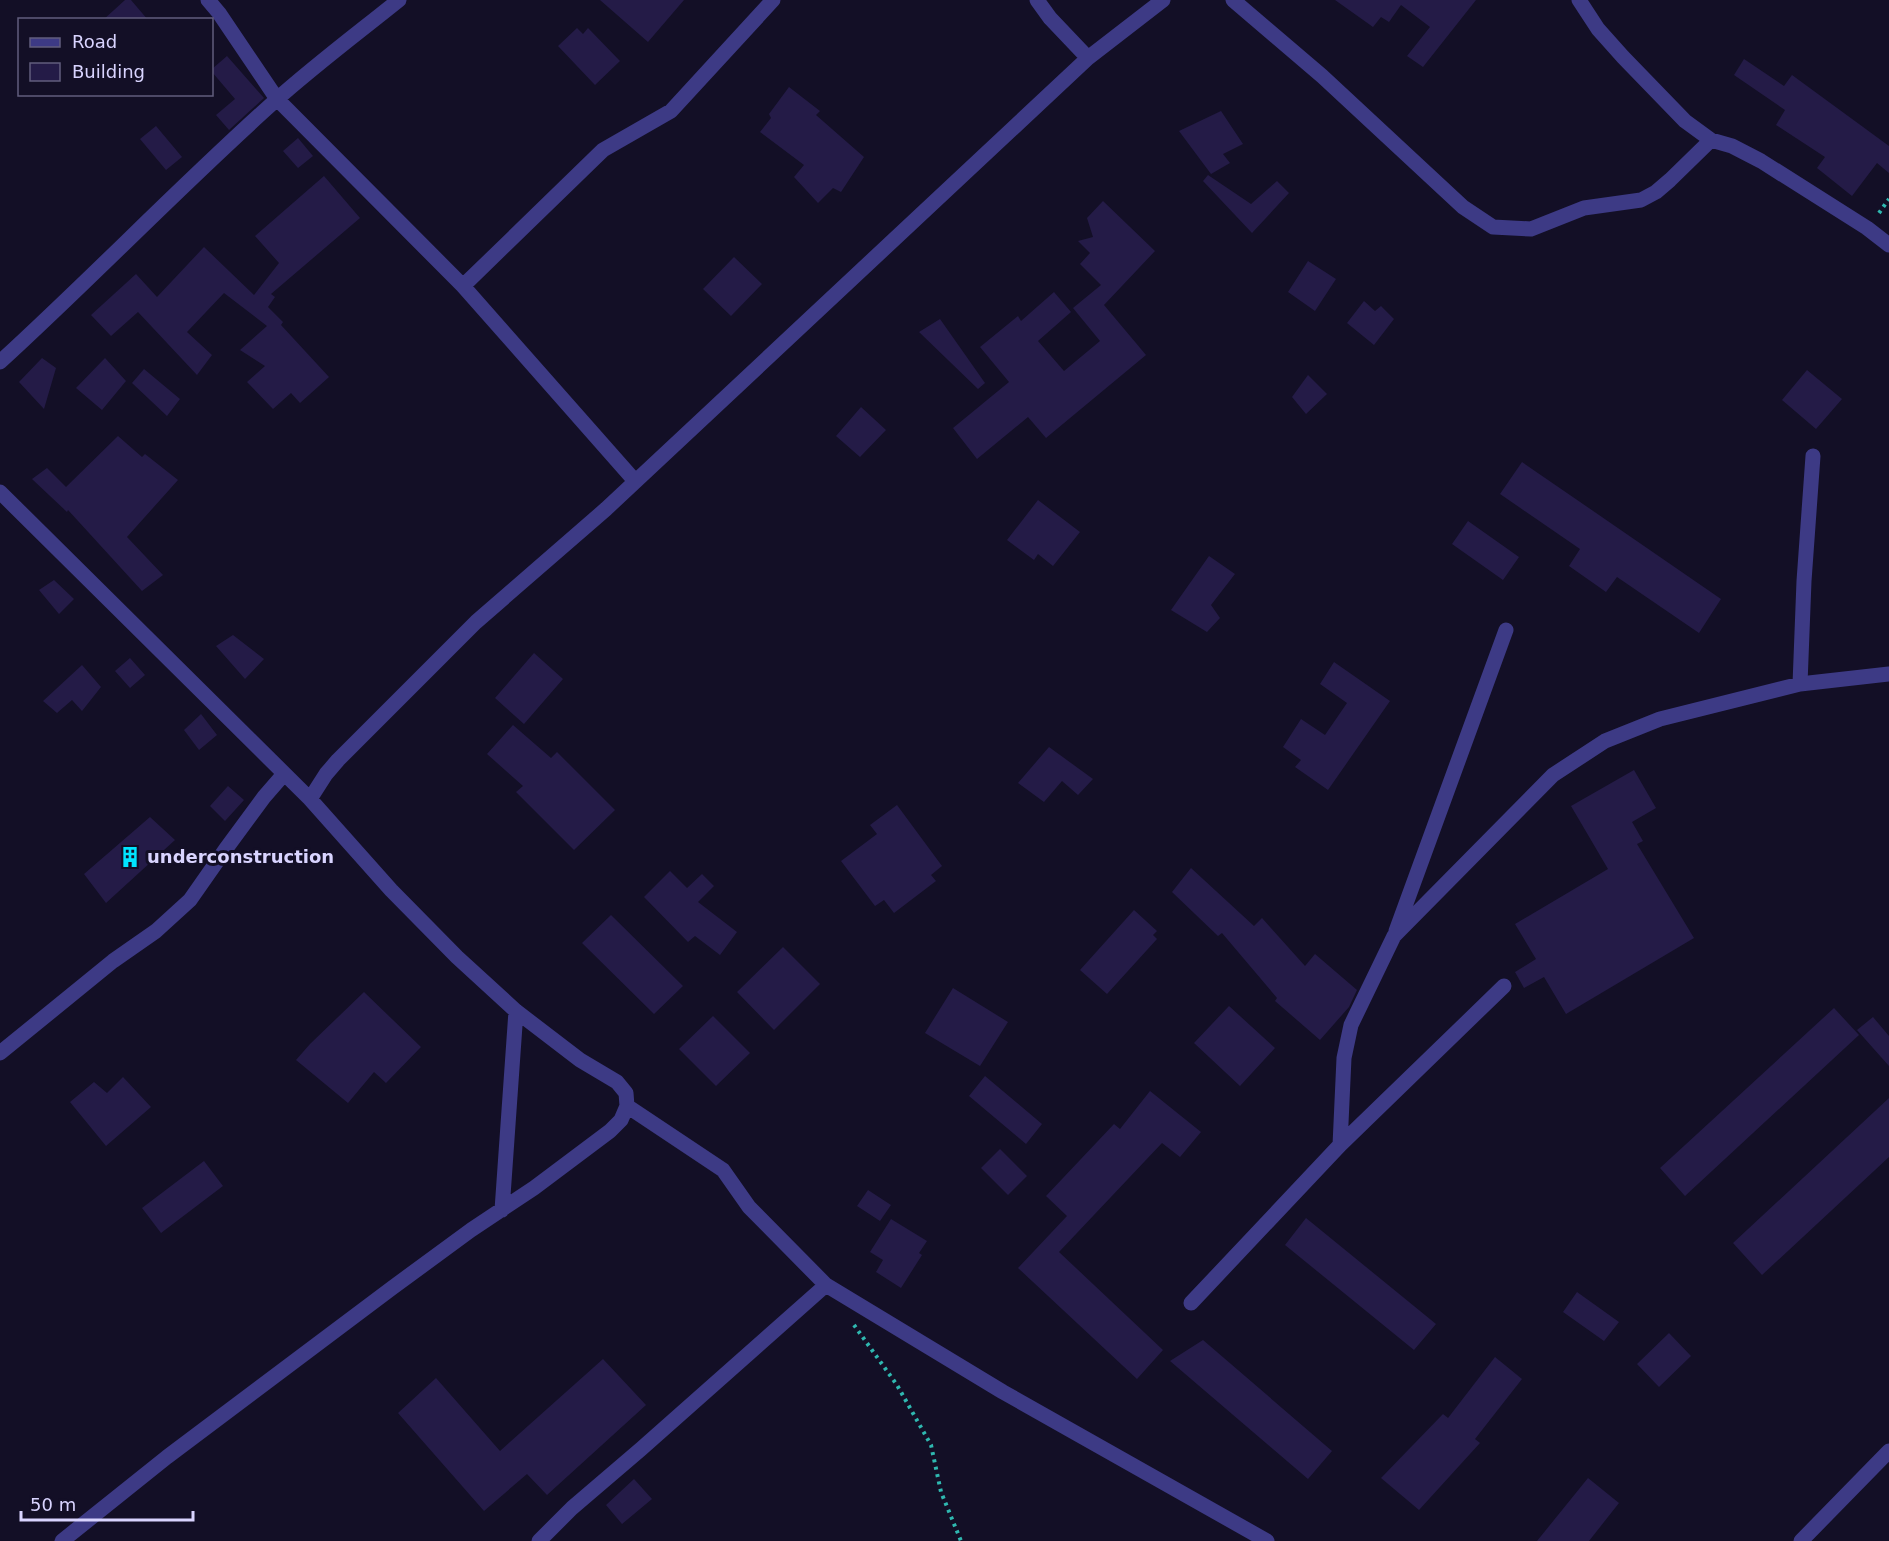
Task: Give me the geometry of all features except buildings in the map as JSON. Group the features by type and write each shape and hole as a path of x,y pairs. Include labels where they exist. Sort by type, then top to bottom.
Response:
{"street":[{"path":"208,0 277,99 462,286 635,481"},
{"path":"0,362 54,313 177,191 277,99 399,0"},
{"path":"462,286 603,150 671,111 774,0"},
{"path":"1037,0 1050,18 1088,58"},
{"path":"310,799 338,760 476,622 635,481 1088,58 1163,0"},
{"path":"1233,0 1323,76 1463,207 1493,227 1531,229 1584,208 1641,200 1656,192 1712,140"},
{"path":"1579,0 1598,29 1685,121 1712,140 1732,146 1761,161 1867,228 1889,245"},
{"path":"1800,684 1804,581 1814,456"},
{"path":"0,492 310,799 391,891 457,957 516,1011 580,1060 617,1082 626,1093 627,1106 621,1120 610,1131 454,1243 167,1457 62,1541"},
{"path":"1340,1145 1344,1058 1351,1025 1394,936 1506,630"},
{"path":"1394,936 1553,775 1605,741 1660,719 1800,684 1889,674"},
{"path":"0,1053 113,961 156,931 190,900 238,832 284,774"},
{"path":"1191,1303 1340,1145 1504,986"},
{"path":"502,1210 516,1011"},
{"path":"627,1106 723,1170 749,1207 826,1285 1003,1392 1267,1541"},
{"path":"539,1541 572,1508 826,1285"},
{"path":"1801,1541 1889,1451"}],"path":[{"path":"852,1321 897,1385 931,1445 941,1492 961,1541"}],"place":[{"name":"underconstruction","path":"130,857"}]}
